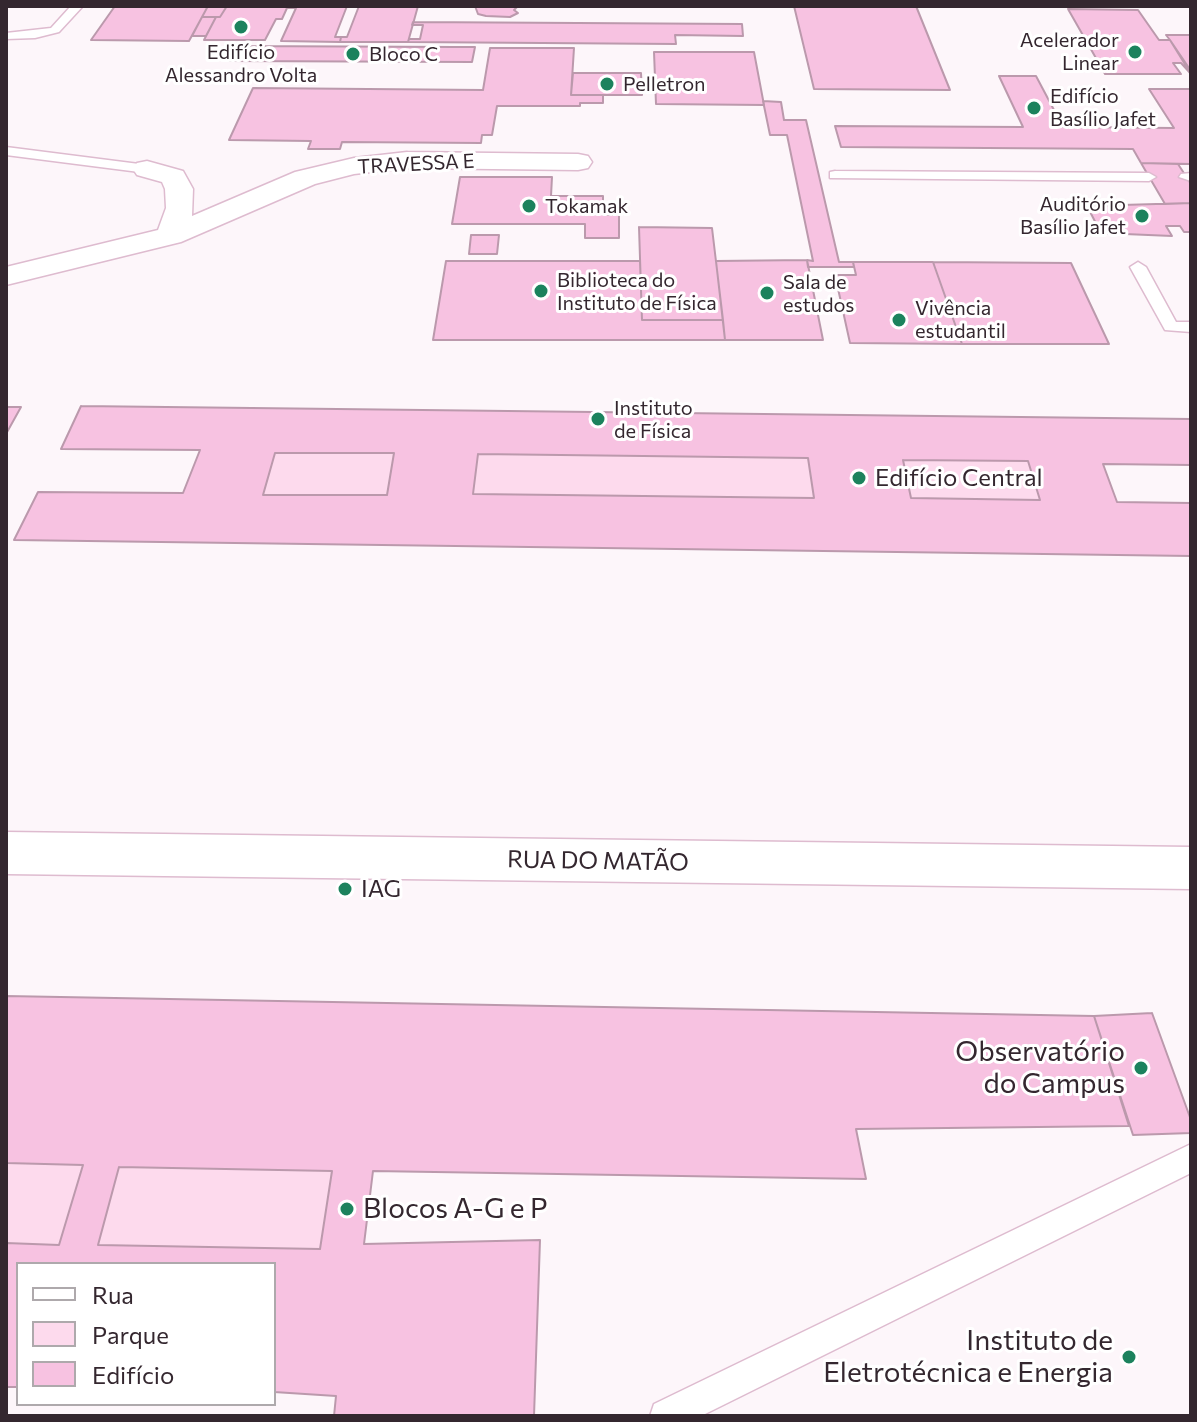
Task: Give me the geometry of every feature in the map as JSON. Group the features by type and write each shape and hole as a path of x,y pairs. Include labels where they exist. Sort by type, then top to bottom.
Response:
{"street":[{"name":"TRAVESSA E","path":"6,276 171,236 305,178 354,166 407,160 578,162"},
{"path":"147,169 173,177 179,189 180,208 171,236"},
{"name":"RUA DO MATÃO","path":"6,853 1191,868"}],"lane":[{"path":"6,36 35,35 55,30 77,6"},
{"path":"6,151 147,169"},
{"path":"835,175 1149,177"},
{"path":"1138,267 1171,327 1191,327"},
{"path":"666,1416 1191,1158"}],"green space":[{"path":"275,453 394,453 387,495 263,495"},
{"path":"478,454 808,458 814,498 473,494"},
{"path":"903,460 1028,461 1040,500 911,498"},
{"path":"6,1163 83,1165 59,1245 6,1243"},
{"path":"119,1167 332,1171 320,1249 98,1245"}],"building":[{"path":"115,6 208,6 189,41 91,40"},
{"path":"208,6 227,6 220,17 202,17"},
{"name":"Edifício Alessandro Volta","path":"227,6 347,6 335,37 341,37 340,42 281,41 296,8 287,8 282,19 276,19 265,40 204,40 216,17 220,17"},
{"path":"359,6 418,6 408,42 340,42 341,37 347,37"},
{"path":"475,6 518,6 514,10 518,13 510,17 486,16 478,14"},
{"path":"794,6 916,6 950,90 814,89"},
{"name":"Acelerador Linear","path":"1068,9 1138,10 1159,40 1170,40 1191,74 1181,63 1173,63 1181,74 1105,74"},
{"path":"202,17 216,17 206,36 192,36"},
{"path":"413,22 742,24 743,36 675,35 676,44 408,42 409,39 420,39 423,25 412,25"},
{"path":"1166,35 1191,35 1191,71 1170,40"},
{"name":"Bloco C","path":"236,46 475,47 472,62 229,61"},
{"path":"490,48 574,48 571,95 603,95 603,103 497,106 492,135 482,135 481,143 342,142 340,149 308,149 311,141 229,140 253,88 483,90"},
{"path":"654,52 754,52 764,105 656,104"},
{"name":"Pelletron","path":"573,73 641,73 642,95 571,95"},
{"name":"Edifício Basílio Jafet","path":"999,76 1036,76 1063,127 1174,128 1149,89 1190,89 1191,164 1141,163 1133,149 841,147 835,126 1023,127"},
{"path":"763,101 781,102 784,120 806,120 839,262 853,262 854,267 808,267 807,260 813,261 787,135 770,135"},
{"path":"1141,163 1178,164 1191,184 1191,203 1165,204"},
{"name":"Tokamak","path":"460,177 552,177 551,196 603,196 603,215 619,215 619,238 585,238 585,224 452,224"},
{"name":"Auditório Basílio Jafet","path":"1191,203 1191,232 1184,232 1180,226 1166,226 1172,236 1101,233 1087,206"},
{"path":"639,227 712,228 723,320 642,320"},
{"path":"471,235 499,235 497,254 469,254"},
{"name":"Sala de estudos","path":"807,260 823,340 725,340 716,261"},
{"name":"Biblioteca do Instituto de Física","path":"446,261 640,261 642,320 723,320 725,340 433,340"},
{"name":"Vivência estudantil","path":"853,262 933,262 962,344 850,343 835,275 856,275"},
{"path":"933,262 1071,263 1109,344 962,344"},
{"name":"Edifício Central","path":"81,406 1191,419 1191,465 1103,464 1117,502 1191,503 1191,556 14,540 38,492 183,493 200,450 61,449","holes":["275,453 394,453 387,495 263,495","478,454 808,458 814,498 473,494","903,460 1028,461 1040,500 911,498"]},
{"path":"6,407 21,407 6,434"},
{"name":"Blocos A-G e P","path":"6,996 1094,1016 1129,1126 856,1129 866,1179 373,1171 364,1244 540,1240 534,1416 334,1416 336,1396 276,1392 276,1262 16,1262 16,1387 6,1387 6,1243 59,1245 83,1165 6,1163","holes":["119,1167 332,1171 320,1249 98,1245"]},
{"name":"Observatório do Campus","path":"1152,1013 1191,1120 1191,1133 1133,1135 1094,1016"}],"place":[{"name":"Edifício Alessandro Volta","path":"241,27"},
{"name":"Acelerador Linear","path":"1135,52"},
{"name":"Bloco C","path":"353,54"},
{"name":"Pelletron","path":"607,84"},
{"name":"Edifício Basílio Jafet","path":"1034,108"},
{"name":"Tokamak","path":"529,206"},
{"name":"Auditório Basílio Jafet","path":"1142,216"},
{"name":"Biblioteca do Instituto de Física","path":"541,291"},
{"name":"Sala de estudos","path":"767,293"},
{"name":"Vivência estudantil","path":"899,320"},
{"name":"Instituto de Física","path":"598,419"},
{"name":"Edifício Central","path":"859,478"},
{"name":"IAG","path":"345,889"},
{"name":"Observatório do Campus","path":"1141,1068"},
{"name":"Blocos A-G e P","path":"347,1209"},
{"name":"Instituto de Eletrotécnica e Energia","path":"1129,1357"}]}
